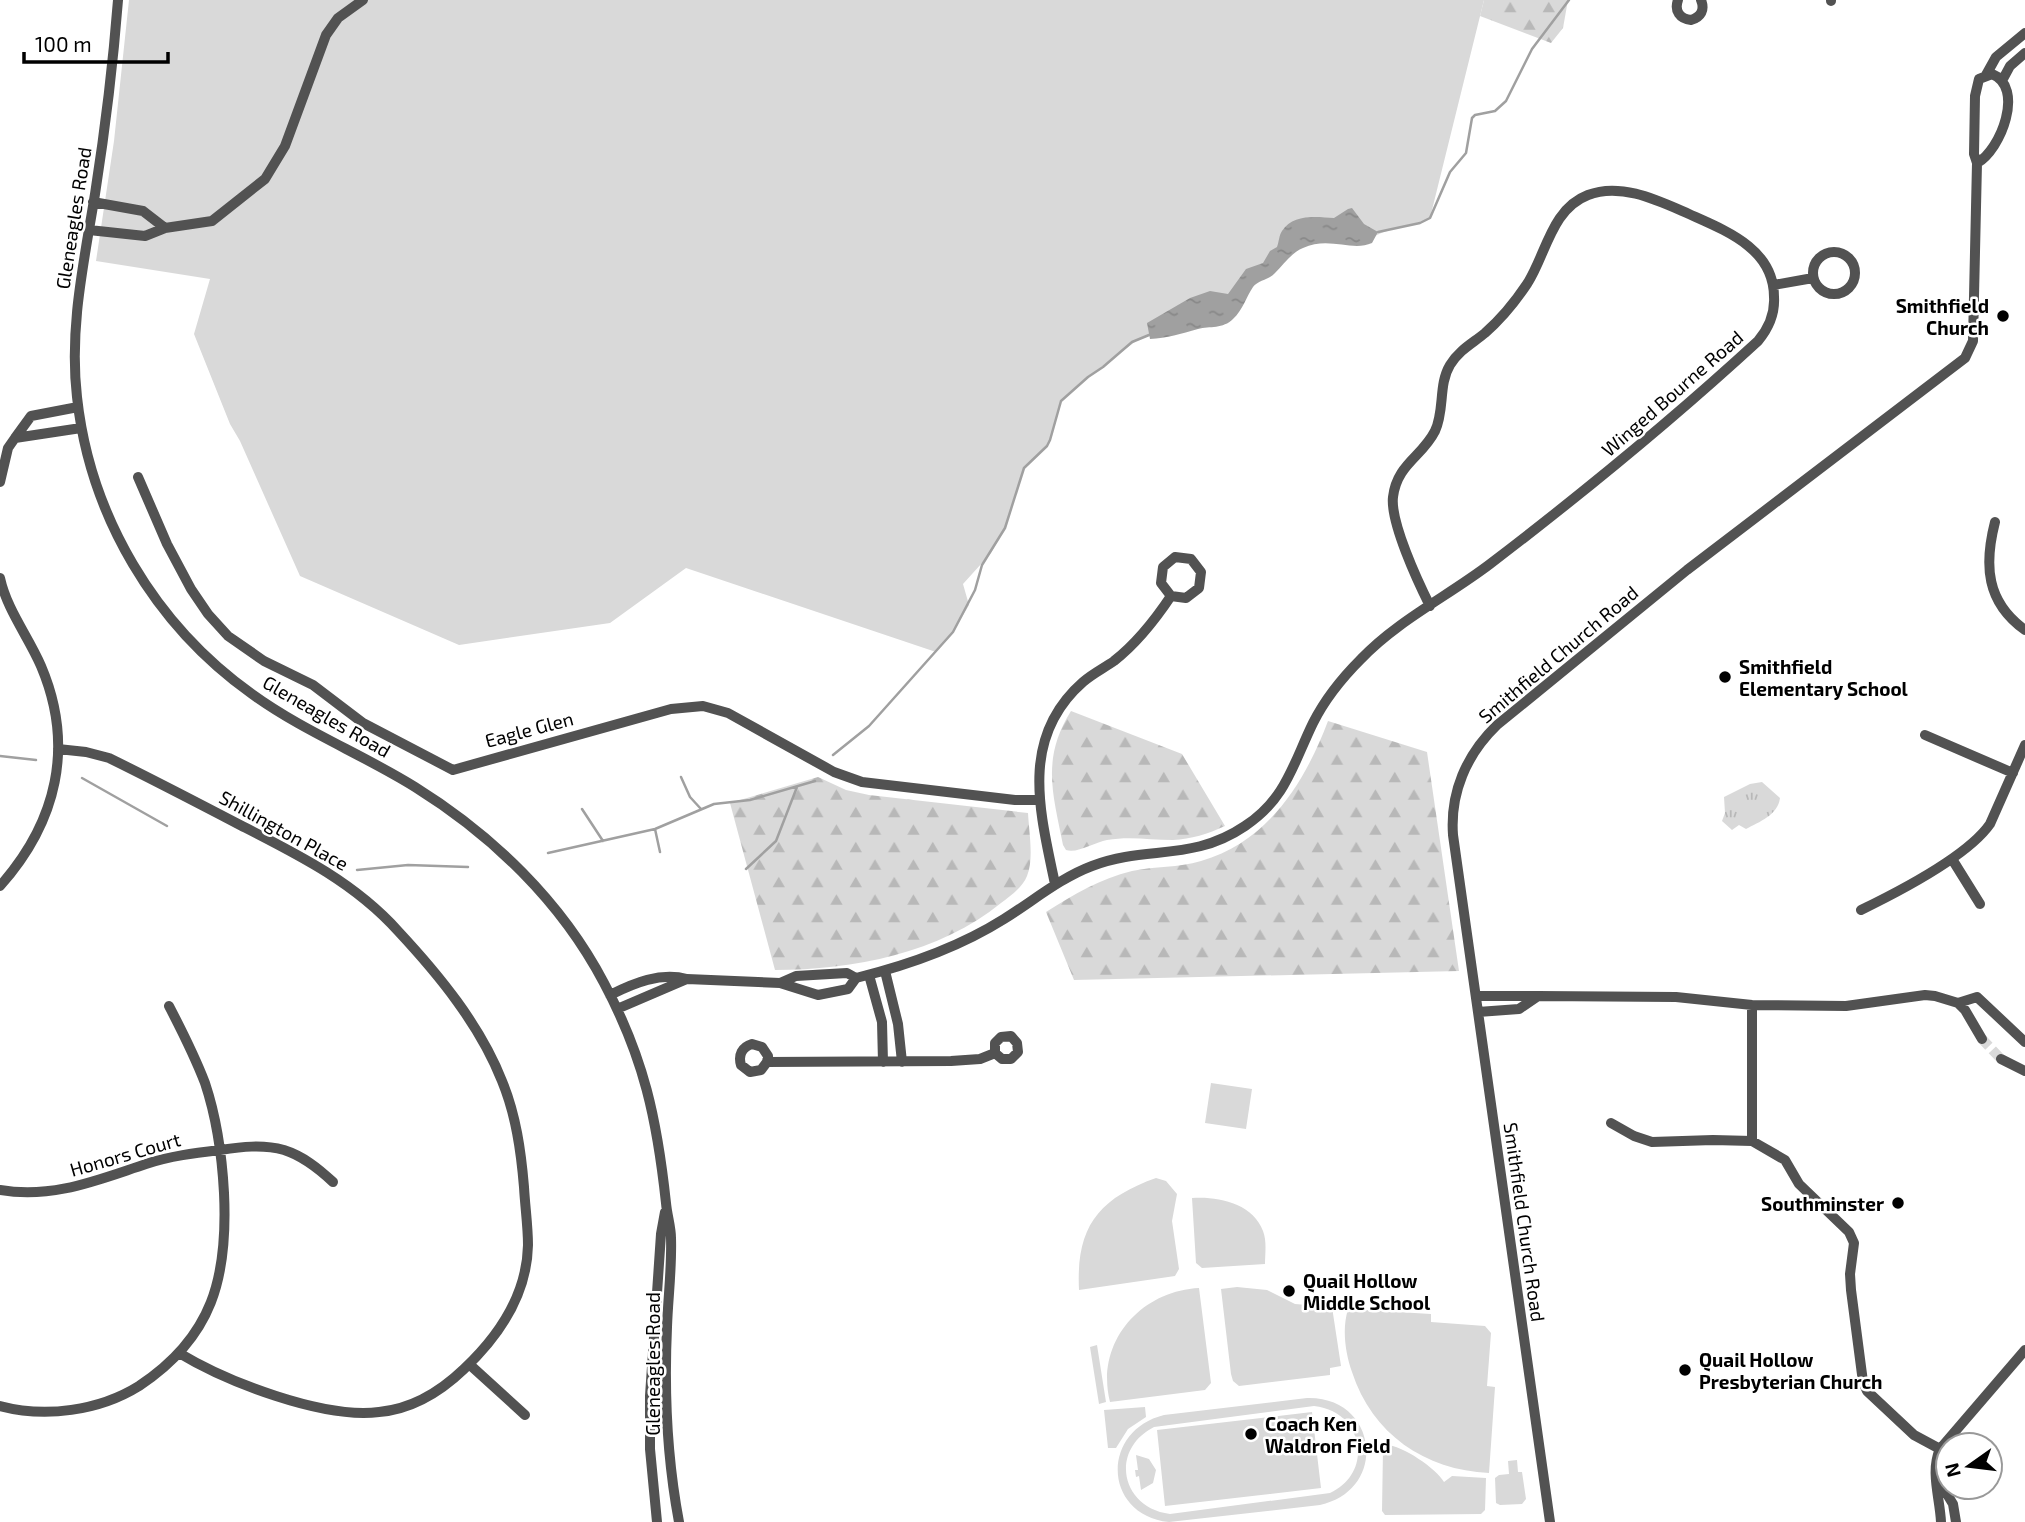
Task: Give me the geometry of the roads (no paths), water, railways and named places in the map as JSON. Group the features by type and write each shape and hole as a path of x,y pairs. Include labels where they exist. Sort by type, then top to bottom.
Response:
{"street":[{"name":"Gleneagles Road","path":"118,0 114,57 75,331 78,407 96,485 128,556 155,598 196,647 234,681 285,716 414,786 472,826 503,853 550,902 583,945 637,1054 659,1140 671,1236 666,1390 671,1480 679,1522"},
{"path":"89,230 145,236 165,228 212,221 265,179 285,146 326,35 338,18 363,0"},
{"path":"1678,0 1678,13 1691,20 1700,16 1703,11 1702,0"},
{"name":"Smithfield Church Road","path":"1550,1522 1452,824 1458,786 1475,750 1497,725 1687,570 1965,358 1973,341 1976,84 1986,75 1996,57 2025,33"},
{"path":"2003,79 2010,66 2025,52"},
{"path":"1977,163 1983,159 2007,124 2010,96 2009,88 2003,79 1992,74 1986,75"},
{"path":"1430,606 1396,525 1392,505 1395,486 1409,461 1436,430 1448,368 1460,352 1483,335 1514,302 1538,266 1552,229 1568,208 1588,194 1625,191 1708,222 1751,247 1765,263 1774,285 1813,278"},
{"path":"93,202 143,211 165,228"},
{"path":"1829,253 1845,255 1855,268 1852,285 1839,294 1823,292 1813,278 1816,262 1829,253"},
{"name":"Winged Bourne Road","path":"610,995 631,985 673,975 687,979 780,983 818,995 848,989 856,978 935,956 974,937 1074,874 1114,859 1145,853 1179,852 1230,836 1255,819 1285,785 1314,723 1340,681 1381,640 1483,569 1639,447 1758,341 1773,312 1774,285"},
{"path":"0,482 8,449 31,416 78,407"},
{"path":"15,438 81,428"},
{"name":"Eagle Glen","path":"138,477 167,544 191,589 208,614 229,636 264,661 313,685 363,723 453,770 671,709 703,706 727,713 834,772 862,782 1015,800 1040,800"},
{"path":"1994,522 1989,544 1990,579 2003,607 2025,630"},
{"path":"0,578 8,604 45,677 54,708 58,749 53,792 40,830 0,886"},
{"path":"1055,884 1040,800 1043,744 1057,711 1084,681 1114,661 1143,634 1171,596"},
{"path":"1925,735 2013,773"},
{"path":"1861,910 1952,859 1982,836 1990,824 2025,745"},
{"name":"Shillington Place","path":"58,749 110,758 328,872 363,898 396,928 465,1014 489,1052 508,1098 521,1157 528,1242 525,1270 515,1303 494,1336 469,1364 436,1392 418,1402 392,1410 357,1414 314,1406 223,1378 178,1353"},
{"path":"1952,859 1980,904"},
{"path":"885,971 898,1024 902,1062"},
{"name":"Winged Bourne Road","path":"780,983 796,976 847,972 856,978"},
{"path":"869,975 882,1022 883,1062"},
{"name":"Winged Bourne Road","path":"617,1009 687,979"},
{"path":"1476,996 1676,997 1752,1005 1846,1006 1925,995 1958,1003 1977,997 2025,1042"},
{"path":"1478,1012 1519,1009 1538,996"},
{"path":"1958,1003 1982,1039"},
{"path":"1752,1005 1752,1141"},
{"path":"0,1406 53,1411 100,1403 134,1388 153,1376 178,1353 191,1338 210,1305 223,1261 226,1227 221,1150 204,1083 169,1006"},
{"path":"767,1062 980,1059 995,1053"},
{"path":"2001,1059 2025,1071"},
{"path":"1611,1123 1634,1136 1652,1142 1752,1141 1785,1160 1799,1184 1849,1232 1854,1243 1851,1290 1863,1382 1867,1391 1914,1435 1934,1446"},
{"name":"Honors Court","path":"0,1189 24,1192 58,1191 99,1181 164,1159 259,1146 282,1150 305,1160 333,1182"},
{"name":"Gleneagles Road","path":"657,1522 650,1449 650,1396 661,1234 666,1206"},
{"path":"1955,1431 2025,1350"},
{"path":"469,1364 525,1415"},
{"path":"1939,1501 1941,1522"},
{"path":"1951,1501 1956,1522"}],"water":[{"path":"1352,208 1364,224 1378,232 1372,243 1356,246 1322,243 1303,248 1273,275 1255,285 1239,312 1229,322 1221,326 1150,339 1147,323 1190,298 1210,291 1228,294 1246,269 1263,263 1270,251 1277,247 1282,231 1293,221 1306,217 1334,218"}],"waterway":[{"path":"1378,232 1420,223 1430,218 1450,172 1466,153 1472,118 1495,111 1506,101 1532,49 1569,0"},
{"path":"833,755 869,726 953,632 975,590 982,565 1005,528 1024,468 1050,440 1061,401 1132,342 1149,335"},
{"path":"0,756 36,760"},
{"path":"681,777 690,797 701,809"},
{"path":"82,778 167,826"},
{"path":"548,853 655,829 714,804 750,800 815,781"},
{"path":"746,869 776,841 797,787"},
{"path":"582,809 603,841"},
{"path":"655,829 660,852"},
{"path":"357,870 408,865 468,867"}],"tunnel":[{"path":"1982,1039 2001,1059"}],"place":[{"name":"Smithfield Church","path":"2003,316"},
{"name":"Smithfield Elementary School","path":"1725,677"},
{"name":"Southminster","path":"1898,1203"},
{"name":"Quail Hollow Middle School","path":"1289,1291"},
{"name":"Quail Hollow Presbyterian Church","path":"1685,1370"},
{"name":"Coach Ken Waldron Field","path":"1251,1434"}]}
